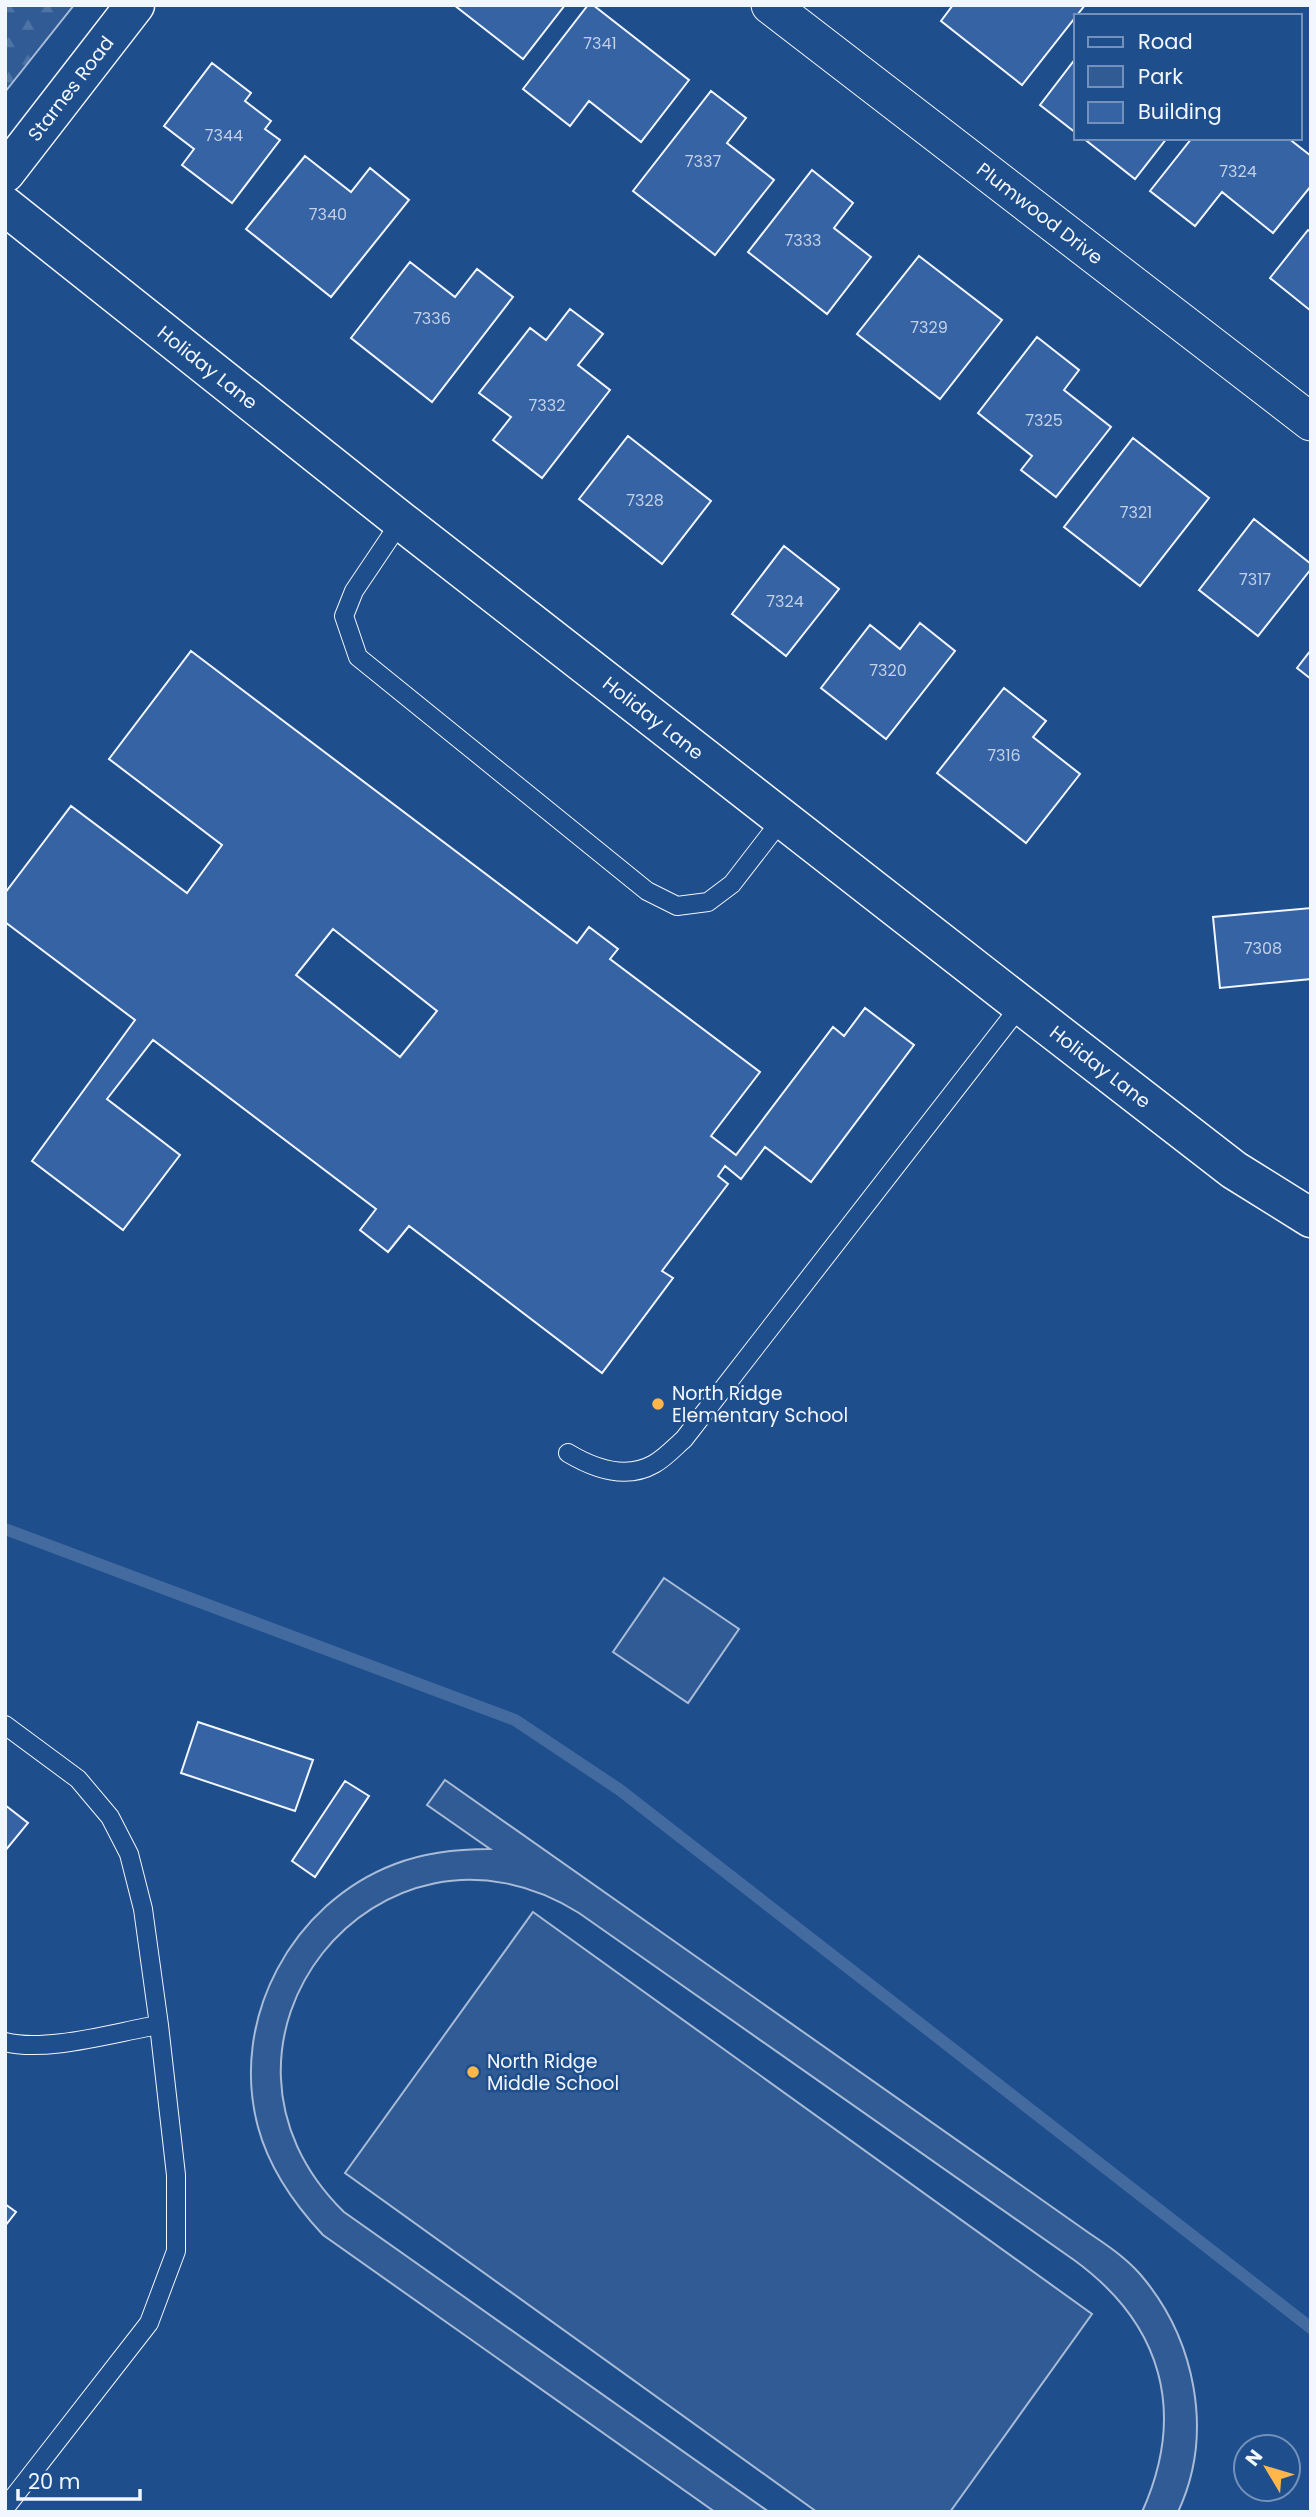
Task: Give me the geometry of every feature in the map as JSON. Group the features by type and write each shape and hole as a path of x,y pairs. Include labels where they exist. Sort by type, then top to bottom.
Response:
{"street":[{"name":"Starnes Road","path":"5,173 135,5"},
{"name":"Plumwood Drive","path":"770,5 1311,422"},
{"name":"Holiday Lane","path":"5,206 401,521 1234,1171 1311,1218"}],"lane":[{"path":"401,521 354,591 344,617 358,657 647,891 677,906 708,902 732,884 783,818"},
{"path":"568,1453 587,1464 620,1472 653,1465 684,1439 1021,1005"},
{"path":"5,1725 78,1779 110,1817 128,1854 143,1909 159,2025 176,2175 177,2251 149,2323 5,2508"},
{"path":"5,2042 21,2046 53,2044 159,2025"}],"green space":[{"path":"5,5 74,5 5,92"},
{"path":"664,1578 739,1629 688,1703 613,1652"},
{"path":"445,1780 1103,2242 1135,2268 1159,2299 1174,2327 1194,2387 1197,2419 1195,2450 1189,2482 1178,2512 1142,2512 1156,2475 1163,2439 1163,2405 1158,2372 1146,2341 1128,2312 1104,2285 1074,2260 579,1913 505,1883 434,1884 372,1909 323,1953 291,2011 281,2077 297,2146 344,2212 769,2512 715,2512 323,2235 284,2185 269,2157 258,2127 251,2086 253,2046 261,2007 277,1970 299,1936 326,1906 358,1882 395,1864 430,1854 490,1849 427,1805"},
{"path":"533,1912 1092,2314 950,2512 817,2512 345,2173"}],"building":[{"path":"454,5 565,5 523,59"},
{"path":"588,5 593,5 689,80 641,142 589,101 570,126 523,89"},
{"path":"953,5 1085,5 1078,14 1074,14 1074,19 1022,85 941,21"},
{"path":"1074,61 1074,131 1040,105"},
{"path":"212,63 251,93 245,101 271,121 265,129 280,140 232,203 182,165 194,149 164,126"},
{"path":"711,91 746,118 727,143 774,180 715,255 633,191"},
{"path":"1086,140 1165,140 1135,179"},
{"path":"1190,140 1291,140 1311,156 1311,186 1273,233 1222,192 1195,226 1150,191"},
{"path":"305,156 351,192 370,168 409,200 331,297 246,229"},
{"path":"812,170 853,203 834,228 871,257 827,314 748,252"},
{"path":"1308,230 1311,232 1311,311 1270,278"},
{"path":"919,256 1002,320 940,399 857,334"},
{"path":"410,262 455,297 477,269 513,297 432,402 351,338"},
{"path":"570,309 603,334 578,365 610,390 542,478 493,440 511,417 479,393 530,328 546,340"},
{"path":"1037,337 1079,370 1064,390 1111,427 1056,497 1021,470 1032,456 978,413"},
{"path":"628,436 711,501 662,564 579,499"},
{"path":"1133,438 1209,498 1140,586 1064,527"},
{"path":"1254,519 1311,564 1311,569 1258,636 1199,590"},
{"path":"784,546 839,589 786,656 732,614"},
{"path":"920,623 955,651 886,739 821,688 870,625 900,649"},
{"path":"1311,650 1311,679 1297,668"},
{"path":"191,651 577,943 589,927 618,949 610,959 760,1072 711,1136 736,1155 833,1027 844,1036 865,1008 914,1045 811,1182 765,1147 741,1179 725,1166 718,1176 728,1184 662,1271 673,1278 602,1373 409,1226 388,1252 360,1230 376,1209 153,1040 107,1099 180,1155 123,1230 32,1161 135,1020 5,922 5,893 71,806 187,893 222,845 109,759","holes":["333,929 437,1011 400,1057 296,975"]},
{"path":"1004,688 1046,721 1033,737 1080,774 1026,843 937,773"},
{"path":"1311,908 1311,979 1220,988 1213,917"},
{"path":"198,1722 313,1760 295,1811 181,1773"},
{"path":"345,1781 369,1796 315,1877 292,1861"},
{"path":"5,1805 28,1823 5,1851"},
{"path":"5,2204 16,2212 5,2226"}],"waterway":[{"path":"5,1529 515,1720 620,1790 1311,2328"}],"place":[{"name":"North Ridge Elementary School","path":"658,1404"},
{"name":"North Ridge Middle School","path":"473,2072"}]}
